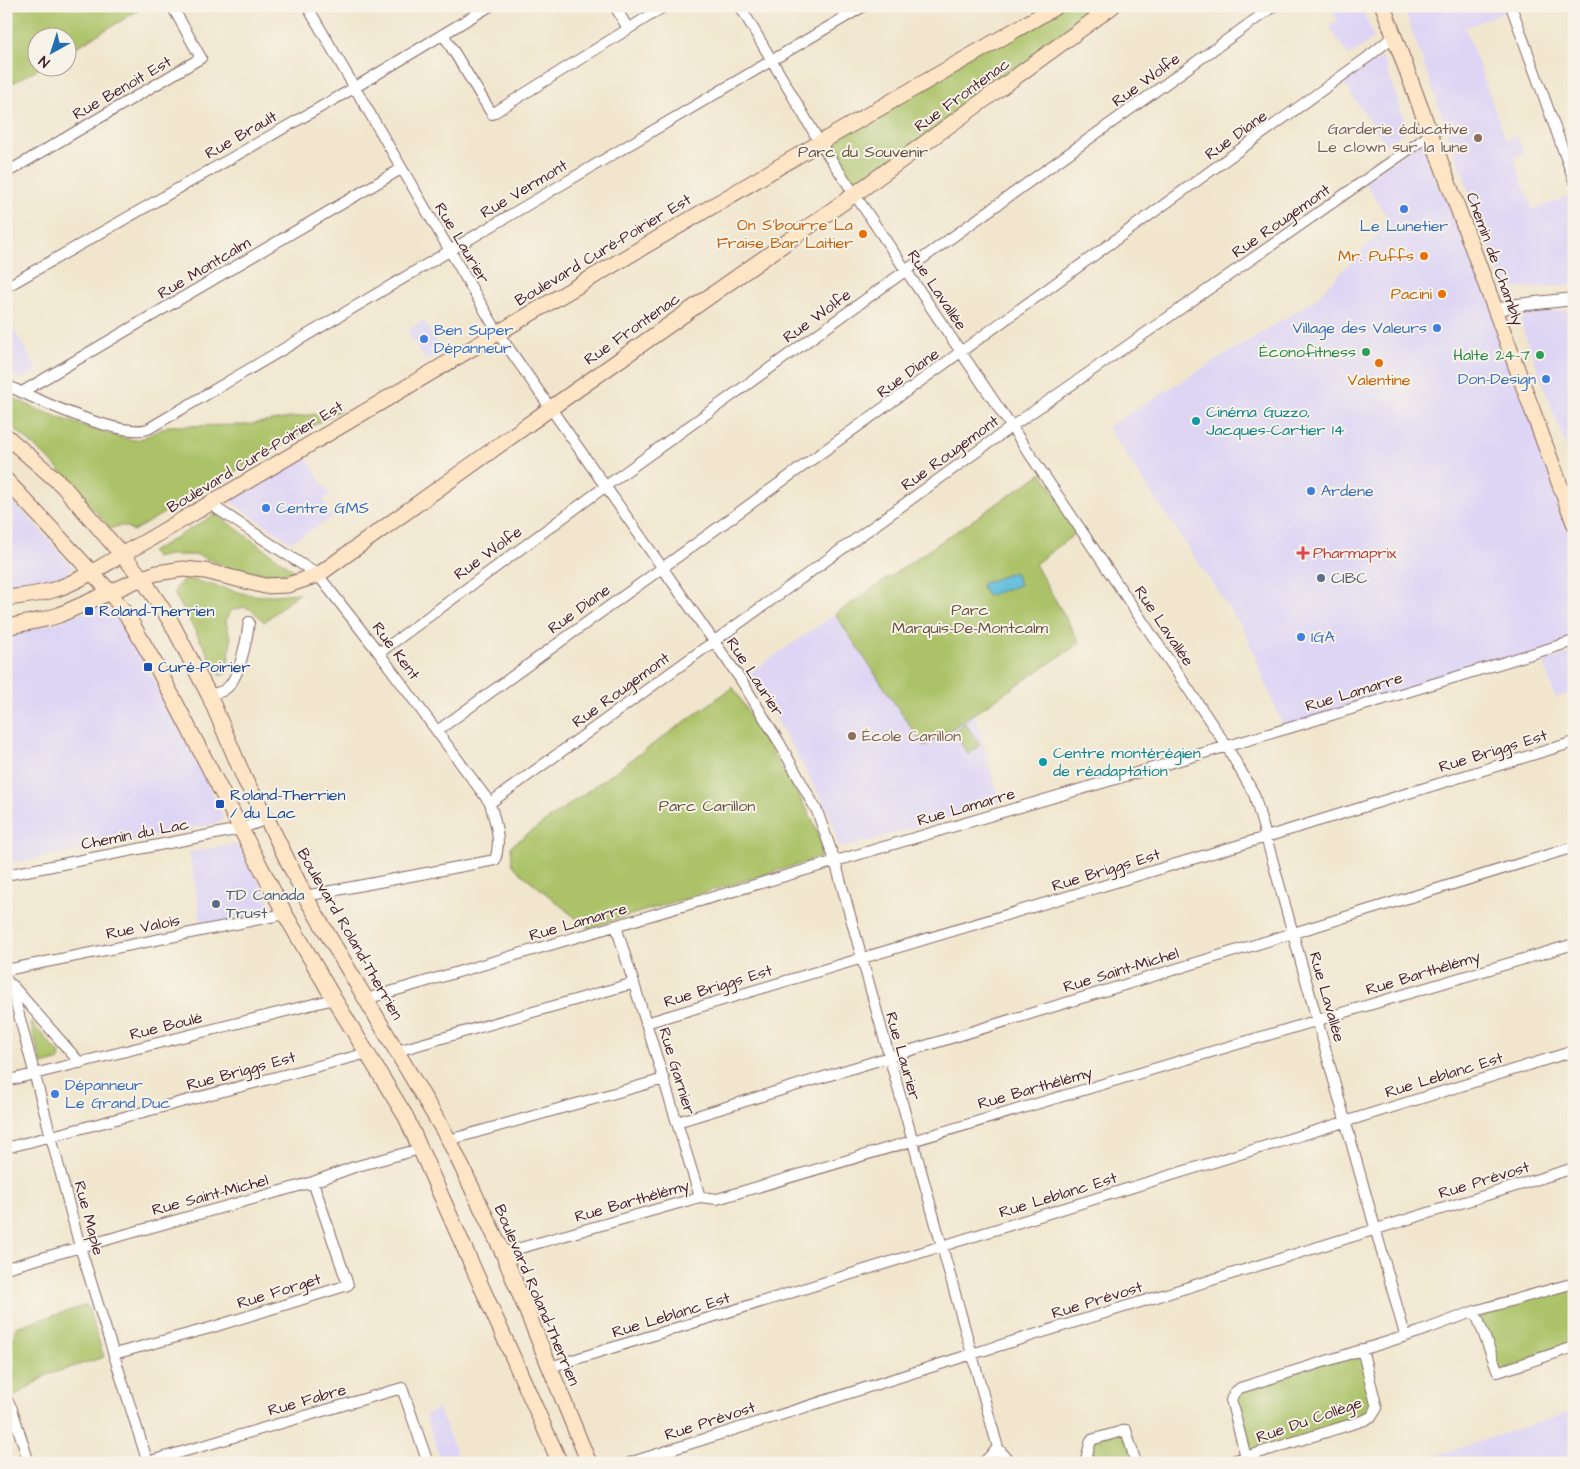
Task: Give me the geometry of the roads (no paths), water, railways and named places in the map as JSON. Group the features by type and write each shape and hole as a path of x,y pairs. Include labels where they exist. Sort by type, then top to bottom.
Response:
{"main road":[{"name":"Boulevard Curé-Poirier Est","path":"6,598 54,590 122,554 210,504 820,143 1057,6"},
{"name":"Rue Frontenac","path":"142,578 183,569 205,571 265,586 288,585 318,575 550,408 855,194 1113,6"},
{"name":"Chemin de Chambly","path":"1383,6 1574,523"},
{"name":"Boulevard Roland-Therrien","path":"6,436 62,486 142,578 171,622 209,695 245,780 267,819 305,896 449,1140 503,1253 589,1463"},
{"path":"6,480 110,592 131,622 158,669 285,914 406,1118 560,1463"},
{"path":"6,627 46,619 142,578"}],"street":[{"name":"Rue Benoit Est","path":"6,173 201,58 172,6"},
{"name":"Rue Laurier","path":"306,6 498,333 604,487 741,680 784,750 817,811 834,861 998,1448"},
{"name":"Rue Brault","path":"6,287 354,88 490,6"},
{"path":"615,6 628,29"},
{"path":"443,34 492,114 665,6"},
{"name":"Rue Lavallée","path":"740,6 820,143 1226,746 1254,794 1405,1335"},
{"name":"Rue Vermont","path":"22,392 78,416 110,426 142,431 148,429 864,6"},
{"name":"Rue Wolfe","path":"379,652 604,487 1274,6"},
{"path":"1511,6 1574,180"},
{"name":"Rue Diane","path":"437,731 1344,75 1394,36"},
{"name":"Rue Rougemont","path":"490,802 1011,427 1430,134"},
{"name":"Rue Montcalm","path":"22,392 401,169"},
{"path":"1495,310 1517,305 1574,299"},
{"path":"6,385 22,392"},
{"name":"Rue Kent","path":"210,504 318,575 379,652 490,802 499,846 495,860 305,896"},
{"path":"209,695 225,690 233,679 246,641 249,622"},
{"name":"Rue Lamarre","path":"366,999 1289,728 1574,642"},
{"name":"Rue Briggs Est","path":"646,1024 1574,742"},
{"name":"Chemin du Lac","path":"6,875 240,829 267,819"},
{"name":"Rue Saint-Michel","path":"677,1122 1574,847"},
{"name":"Rue Valois","path":"6,970 285,914"},
{"name":"Rue Garnier","path":"616,926 700,1197"},
{"name":"Rue Barthélémy","path":"503,1253 700,1197 717,1199 1574,944"},
{"name":"Rue Maple","path":"6,979 80,1063"},
{"name":"Rue Maple","path":"6,979 12,989 80,1246 146,1462"},
{"path":"397,1051 634,983"},
{"name":"Rue Boulé","path":"6,1081 334,999"},
{"name":"Rue Leblanc Est","path":"550,1368 1574,1051"},
{"name":"Rue Briggs Est","path":"6,1148 368,1053"},
{"path":"449,1140 664,1079"},
{"name":"Rue Saint-Michel","path":"6,1268 313,1182 354,1167 420,1148"},
{"name":"Rue Prévost","path":"629,1463 972,1354 1574,1168"},
{"name":"Rue Forget","path":"114,1354 210,1328 348,1285 313,1182"},
{"name":"Rue Du Collège","path":"1246,1457 1232,1400 1234,1393 1240,1388 1419,1332 1475,1311 1574,1283"},
{"path":"1475,1311 1498,1372 1574,1347"},
{"name":"Rue Du Collège","path":"1226,1463 1372,1416 1377,1408 1362,1349"},
{"name":"Rue Fabre","path":"146,1462 402,1388 428,1463"},
{"path":"6,1398 12,1409 29,1463"},
{"path":"1085,1463 1091,1440 1126,1430 1136,1463"},
{"path":"983,1463 998,1448 1010,1463"}],"water":[{"path":"1015,572 1020,585 987,596 981,584"}],"place":[{"name":"Garderie éducative Le clown sur la lune","path":"1478,138"},
{"name":"Le Lunetier","path":"1404,209"},
{"name":"On S'bourre La Fraise Bar Laitier","path":"863,234"},
{"name":"Mr. Puffs","path":"1424,256"},
{"name":"Pacini","path":"1442,294"},
{"name":"Village des Valeurs","path":"1437,328"},
{"name":"Ben Super Dépanneur","path":"424,339"},
{"name":"Éconofitness","path":"1366,352"},
{"name":"Halte 24-7","path":"1540,355"},
{"name":"Valentine","path":"1379,363"},
{"name":"Don-Design","path":"1546,379"},
{"name":"Cinéma Guzzo, Jacques-Cartier 14","path":"1196,421"},
{"name":"Ardene","path":"1311,491"},
{"name":"Centre GMS","path":"266,508"},
{"name":"Pharmaprix","path":"1303,553"},
{"name":"CIBC","path":"1321,578"},
{"name":"Roland-Therrien","path":"89,611"},
{"name":"IGA","path":"1301,637"},
{"name":"Curé-Poirier","path":"148,667"},
{"name":"École Carillon","path":"852,736"},
{"name":"Centre montérégien de réadaptation","path":"1043,762"},
{"name":"Roland-Therrien / du Lac","path":"220,804"},
{"name":"TD Canada Trust","path":"216,904"},
{"name":"Dépanneur Le Grand Duc","path":"55,1094"}],"park label":[{"name":"Parc du Souvenir","path":"863,152"},
{"name":"Parc Marquis-De-Montcalm","path":"970,619"},
{"name":"Parc Carillon","path":"707,806"}]}
